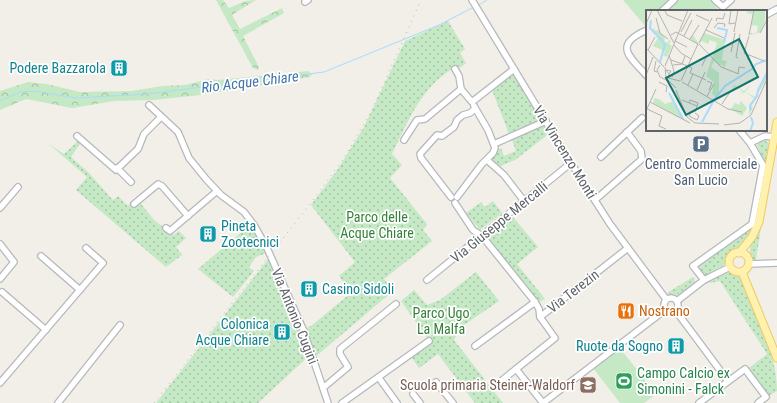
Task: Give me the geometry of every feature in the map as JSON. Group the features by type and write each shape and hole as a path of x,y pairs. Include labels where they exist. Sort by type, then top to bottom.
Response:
{"main road":[{"path":"742,272 737,272 730,267 730,258 734,254 739,253 752,237 759,222 773,137 777,122"},
{"path":"752,237 748,260 742,272 777,358"},
{"path":"739,253 748,260"}],"street":[{"path":"663,10 674,0"},
{"path":"715,0 724,9 731,0"},
{"name":"Via Vincenzo Monti","path":"473,1 571,163 628,248 666,299"},
{"path":"767,14 777,9"},
{"path":"646,31 637,35 627,44 626,48 627,53 646,75"},
{"path":"455,69 459,76 461,89 472,102 495,148 488,160 482,164 455,199"},
{"path":"472,102 514,69"},
{"path":"404,140 417,120 425,120 461,89"},
{"name":"Via Antonio Cugini","path":"149,106 178,132 189,158 217,191 244,212 261,237 303,330 328,403"},
{"path":"475,109 470,113 463,115 457,120 454,127 442,136 437,136 420,154 421,158 455,199 473,230 482,236 535,302 539,309 540,317"},
{"path":"117,168 138,149 144,134 161,117"},
{"path":"601,157 642,118"},
{"path":"494,144 546,121"},
{"path":"704,280 693,266 752,224 763,165 750,142 741,131"},
{"path":"595,200 642,158 641,151 627,132"},
{"path":"78,136 116,170 117,168 131,182"},
{"path":"750,142 764,136 773,137"},
{"path":"488,160 504,175 524,201"},
{"name":"Via Giuseppe Mercalli","path":"427,280 571,163"},
{"path":"134,204 158,184 162,186 188,216"},
{"path":"0,208 18,187"},
{"path":"166,228 170,231 217,191"},
{"path":"0,244 14,262 0,279"},
{"path":"0,383 103,263 86,248"},
{"name":"Via Terezin","path":"495,386 555,338 540,317 628,248"},
{"path":"41,256 80,290"},
{"path":"748,260 777,263"},
{"path":"677,301 704,280 730,267"},
{"path":"2,292 46,330"},
{"path":"665,310 664,303 666,299 673,298 677,301"},
{"path":"676,311 678,307 677,301"},
{"path":"475,346 535,302"},
{"path":"323,388 348,367 340,354 340,349 396,304"},
{"path":"665,310 669,313 676,311"},
{"path":"516,369 543,403 665,310"},
{"path":"676,311 728,381"},
{"path":"58,403 120,325"},
{"path":"342,403 429,341"},
{"path":"698,403 744,369 766,397 758,403"},
{"path":"379,378 397,403"},
{"path":"436,382 454,403"},
{"path":"413,394 420,403"}],"green space":[{"path":"216,0 223,0 229,8 245,1 256,0 232,15 240,29 282,8 284,13 243,36 259,67 258,70 253,68"},
{"path":"623,0 711,0 718,10 646,10 646,27"},
{"name":"Parco delle Acque Chiare","path":"448,21 465,49 460,53 466,63 460,68 458,66 446,73 435,82 418,104 392,154 402,165 390,178 427,224 423,230 432,241 384,279 393,291 314,358 303,329 311,326 351,293 339,276 355,262 311,205 338,169 364,127 405,41"},
{"path":"308,71 312,74 310,77 201,95 153,100 114,101 72,108 26,99 0,110 0,91 28,82 47,84 80,92 131,91 163,86 185,85 209,79 218,80"},
{"path":"512,72 542,120 509,134 492,90"},
{"path":"545,124 550,133 515,160 498,167 492,160 496,151 501,148 504,156 516,151 512,140"},
{"path":"80,139 82,141 71,157 89,173 113,200 118,196 128,206 138,196 143,201 141,204 154,220 174,235 179,231 186,238 176,247 182,255 166,267 76,190 87,177 49,144 64,154"},
{"path":"763,139 770,144 758,216 753,231 738,249 728,256 725,264 705,276 698,267 751,227 755,219 765,163 757,145"},
{"path":"493,201 502,213 480,230 466,213 481,202 485,207"},
{"path":"513,217 538,247 517,264 545,299 539,302 488,238"},
{"path":"762,221 756,263 750,254 750,248"},
{"path":"251,224 266,253 256,257 249,267 254,271 233,297 198,269"},
{"path":"269,258 309,354 311,354 258,403 156,403"},
{"name":"Parco Ugo La Malfa","path":"476,272 499,301 461,327 454,340 503,403 475,403 438,354 419,368 412,358 430,342 401,301 414,290 427,305 440,300"},
{"path":"728,272 738,275 742,280 770,349 774,363 777,391 768,396 749,368 767,354 720,281 704,284"},
{"path":"693,277 695,281 694,285 685,292 678,294 667,293"},
{"name":"Campo Calcio ex Simonini - Falck","path":"619,347 656,394 644,403 620,403 593,368"}],"waterway":[{"name":"Rio Acque Chiare","path":"477,6 487,0"},
{"name":"Rio Acque Chiare","path":"0,101 20,92 34,91 76,98 147,94 324,72 439,25 474,7"}],"railway":[{"path":"154,403 310,204 344,158 371,112 421,0"}],"place":[{"name":"Podere Bazzarola","path":"119,68"},
{"name":"Centro Commerciale San Lucio","path":"701,144"},
{"name":"Pineta Zootecnici","path":"208,234"},
{"name":"Casino Sidoli","path":"309,289"},
{"name":"Nostrano","path":"626,311"},
{"name":"Colonica Acque Chiare","path":"282,332"},
{"name":"Ruote da Sogno","path":"676,346"},
{"name":"Campo Calcio ex Simonini - Falck","path":"624,381"},
{"name":"Scuola primaria Steiner-Waldorf","path":"588,385"}]}
